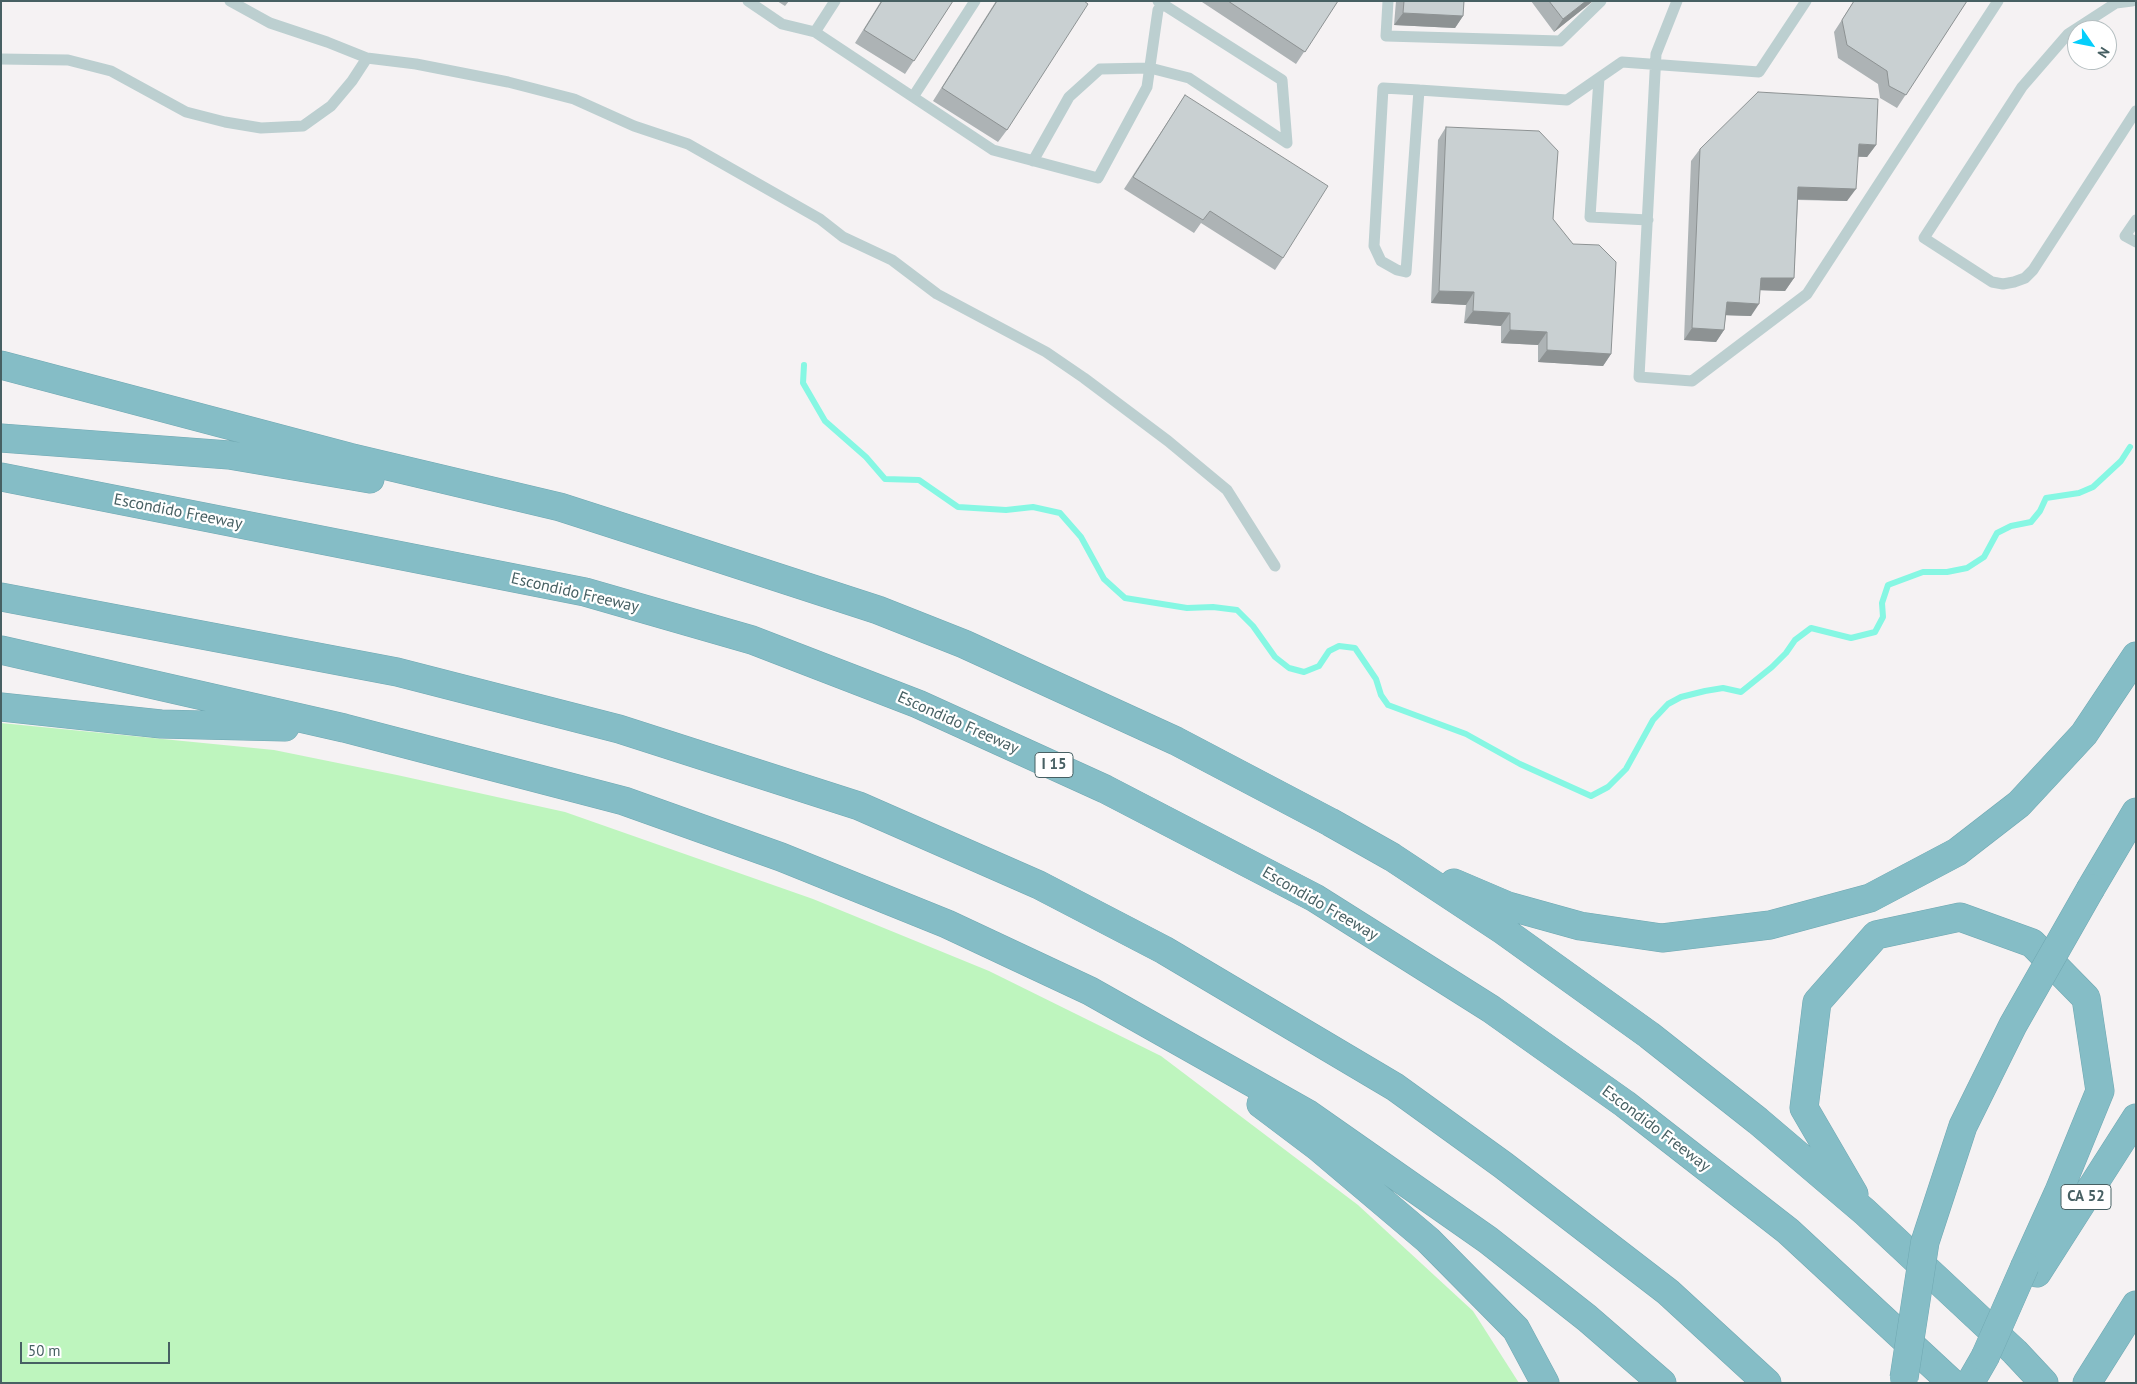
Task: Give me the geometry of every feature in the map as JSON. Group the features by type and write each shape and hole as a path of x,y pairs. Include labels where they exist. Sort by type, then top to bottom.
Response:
{"highway":[{"path":"1,365 349,457 560,507 878,610 964,644 1176,741 1330,822 1392,857 1504,931 1649,1035 1758,1121 1865,1212 2015,1352 2044,1383"},
{"path":"1,438 228,455 442,491 644,534"},
{"name":"Escondido Freeway","path":"1,477 586,592 752,640 918,704 1096,785 1315,898 1491,1009 1625,1104 1788,1231 1952,1383"},
{"path":"1,597 397,672 619,730 859,806 1039,885 1164,950 1395,1087 1503,1165 1668,1292 1767,1383"},
{"path":"1,650 344,728 624,801 781,857 947,924 1090,991 1159,1028 1308,1114 1488,1240 1588,1318 1662,1383"},
{"path":"1392,857 1508,906 1580,926 1662,938 1770,926 1870,898 1957,852 2020,804 2084,734 2136,656"},
{"path":"1,707 161,724 344,728"},
{"path":"1904,1383 1925,1242 1963,1126 2013,1026 2136,812"},
{"path":"1865,1212 1804,1108 1817,1002 1876,935 1960,917 2032,943 2086,998 2100,1091 2059,1191 2030,1271 1970,1383"},
{"path":"1159,1028 1318,1146 1428,1240 1516,1329 1545,1383"},
{"name":"CA 52","path":"2030,1271 2136,1118"},
{"path":"2087,1383 2136,1305"}],"lane":[{"path":"230,1 270,23 328,42 367,58 416,64 508,82 574,99 634,126 688,144 820,219 843,237 892,260 937,294 1046,352 1084,378 1168,441 1227,490 1275,566"},
{"path":"748,1 782,24 815,32 993,150 1033,161 1098,178 1147,87 1150,68 1158,10 1161,2 1282,80 1287,143 1190,78 1150,68 1100,69 1069,97 1033,161"},
{"path":"815,32 835,1"},
{"path":"913,97 975,1"},
{"path":"1388,1 1386,36 1560,41 1601,1"},
{"path":"1678,1 1656,54 1639,377 1692,381 1807,294 1998,1"},
{"path":"1418,90 1406,272 1397,270 1381,261 1374,246 1384,88 1418,90 1568,100 1622,62 1656,66 1760,72 1806,1"},
{"path":"2132,1 2116,3 2068,34 2022,87 1924,238 1992,282 2014,282 2025,278 2033,270 2136,111"},
{"path":"1,59 68,60 111,71 186,112 225,122 261,128 303,126 331,106 352,81 367,58"},
{"path":"1599,78 1590,217 1648,220"},
{"path":"2136,220 2125,236 2136,242"}],"green space":[{"path":"1,723 274,750 565,812 813,899 989,971 1161,1056 1358,1205 1473,1311 1519,1383 1,1383"}],"building":[{"path":"882,1 953,1 914,61 864,30"},
{"path":"997,1 1084,1 1088,4 1007,130 942,88"},
{"path":"1228,1 1338,1 1305,52"},
{"path":"1404,1 1464,1 1463,16 1403,13"},
{"path":"1549,1 1586,1 1563,19"},
{"path":"1854,1 1967,1 1906,95 1889,86 1887,71 1847,45 1842,20"},
{"path":"1758,92 1878,99 1876,145 1859,144 1856,189 1798,187 1794,278 1761,278 1759,304 1727,302 1724,330 1692,328 1700,149"},
{"path":"1185,95 1328,186 1283,258 1210,211 1203,220 1133,177"},
{"path":"1446,127 1539,131 1558,151 1553,219 1573,244 1599,245 1616,262 1611,354 1547,350 1547,332 1510,330 1510,313 1473,311 1474,292 1439,291"}],"waterway":[{"path":"804,365 803,383 825,421 866,457 885,479 919,480 958,507 1006,510 1033,507 1060,513 1081,537 1104,579 1125,598 1187,608 1213,607 1237,610 1253,626 1275,657 1289,668 1304,672 1319,666 1329,651 1339,646 1355,648 1376,679 1381,695 1388,705 1466,734 1520,764 1591,796 1608,787 1626,769 1653,720 1668,704 1681,697 1723,688 1741,692 1772,667 1786,653 1795,640 1811,628 1851,638 1875,632 1883,617 1882,603 1888,585 1923,572 1947,572 1967,568 1984,557 1997,533 2011,526 2031,522 2040,511 2046,498 2079,493 2093,487 2121,461 2130,447"}]}
